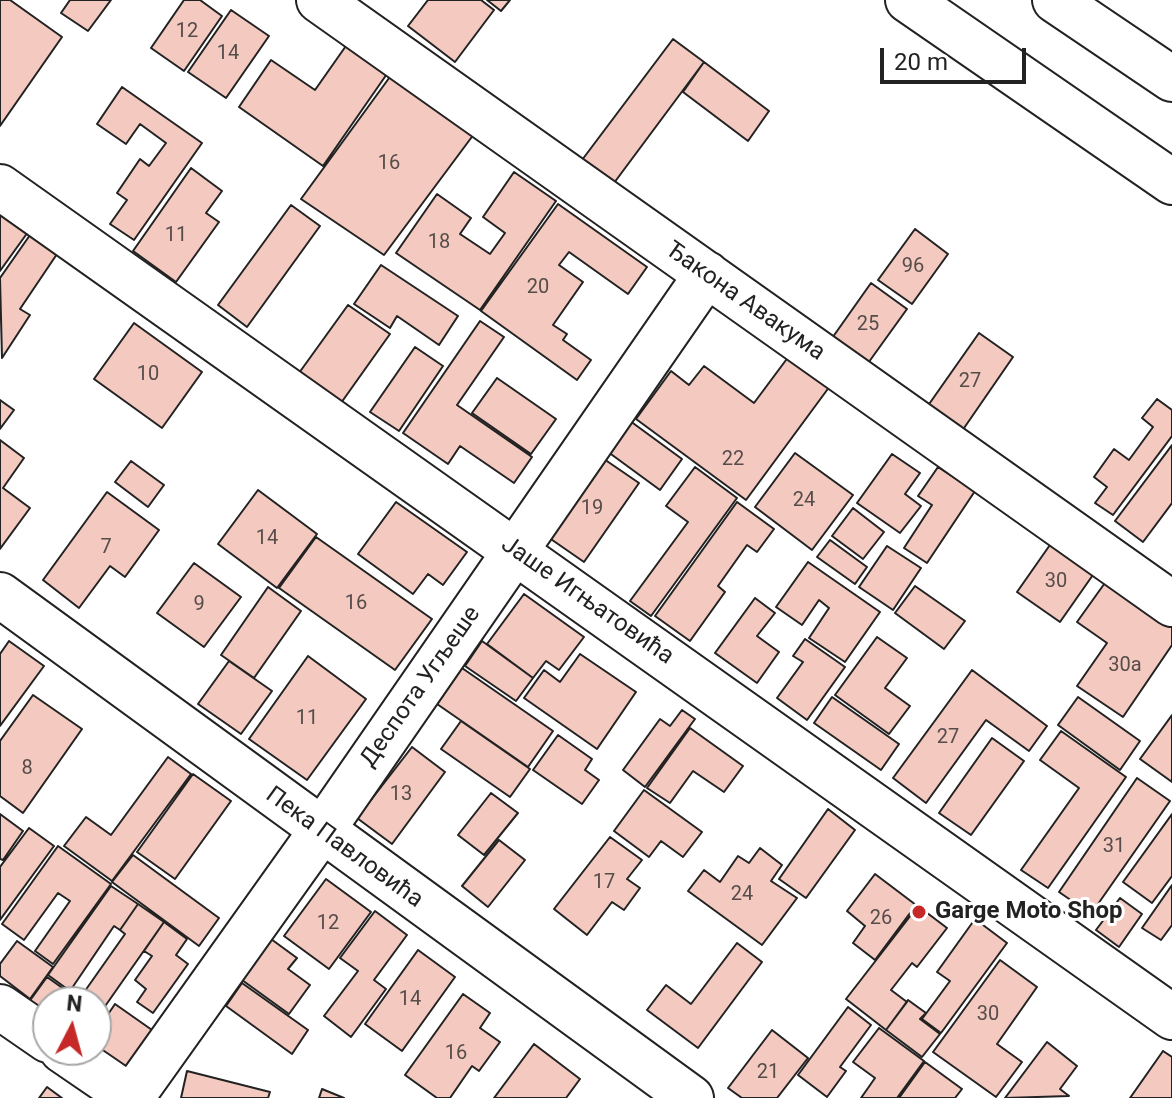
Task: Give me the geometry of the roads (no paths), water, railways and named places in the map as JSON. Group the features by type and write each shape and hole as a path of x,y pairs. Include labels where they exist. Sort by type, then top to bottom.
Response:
{"main road":[{"name":"Ђакона Авакума","path":"319,0 1172,604"},
{"path":"908,0 1172,182"},
{"path":"1055,0 1172,79"},
{"name":"Јаше Игњатовића","path":"0,187 1172,1017"},
{"name":"Деспота Угљеше","path":"131,1098 321,831 707,274"},
{"name":"Пека Павловића","path":"0,595 691,1098"},
{"path":"0,1007 32,1029"},
{"path":"85,1066 131,1098"}],"place":[{"name":"Garge Moto Shop","path":"919,912"}]}
